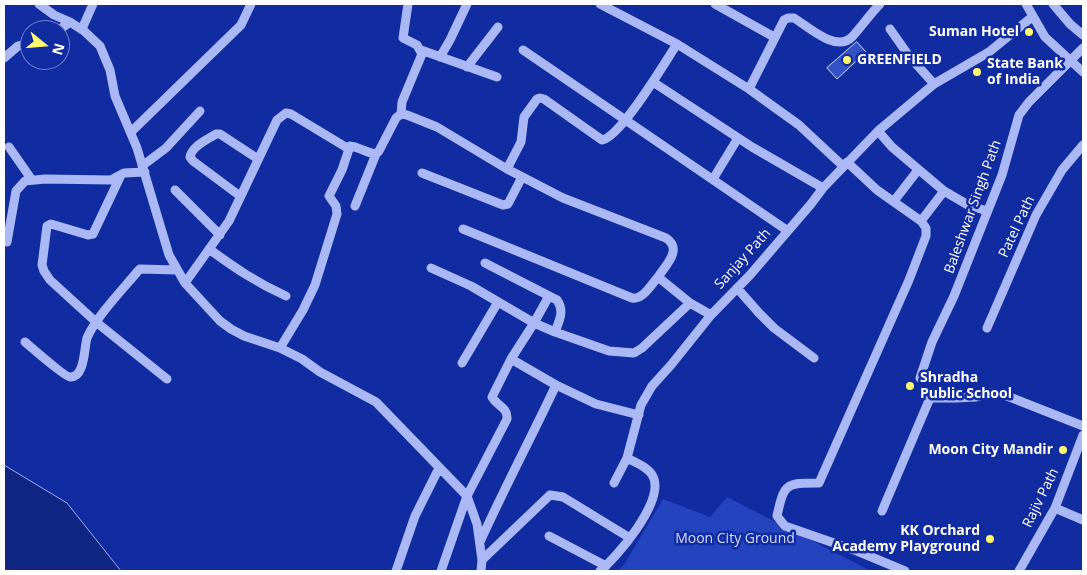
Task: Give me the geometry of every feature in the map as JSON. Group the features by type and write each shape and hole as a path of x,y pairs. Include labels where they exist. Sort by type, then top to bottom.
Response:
{"street":[{"path":"39,4 54,15 65,20"},
{"path":"82,29 93,4"},
{"path":"131,132 242,25 251,4"},
{"path":"408,4 403,38 417,45 421,50 497,77"},
{"path":"440,57 467,4"},
{"path":"600,4 677,44 748,89 800,125 877,190 922,221 926,228 926,236 909,280 819,483 796,483 788,487 782,495 777,516 784,526 857,551 905,571"},
{"path":"715,4 774,37"},
{"path":"748,89 781,23 788,18 794,18 829,40 844,43 851,38 880,4"},
{"path":"1026,4 1044,36 1083,72"},
{"path":"1053,4 1070,24 1083,35"},
{"name":"Sanjay Path","path":"614,484 627,458 641,405 652,386 671,366 711,315 788,231 823,188 878,131 934,84 988,52 1032,17"},
{"path":"70,22 82,29 100,46 110,70 115,96 131,132 144,169 169,255 185,282 220,321 231,329 244,336 280,348 302,359 320,372 376,402 467,496 477,524 482,560 481,571"},
{"path":"467,67 498,28"},
{"path":"890,29 909,56 934,84"},
{"path":"507,168 521,142 524,118 537,99 544,98 602,140 608,139 626,119 653,82 677,44"},
{"path":"4,58 20,46"},
{"name":"Baleshwar Singh Path","path":"920,378 932,342 954,296 1008,158 1019,115 1029,102 1083,48"},
{"path":"401,114 402,102 421,58 421,50"},
{"path":"523,50 788,231"},
{"path":"653,82 738,138 823,188"},
{"path":"7,242 16,191 25,181 111,180 124,173 144,169 200,111"},
{"path":"185,282 229,220 278,120 286,113 349,149"},
{"path":"355,206 376,154 380,151 396,118 401,114 407,114 437,127 522,177 563,198 666,238 672,242 674,248 672,255 658,277 642,296 637,299 463,229"},
{"path":"878,131 892,147 944,191 968,204 987,211"},
{"path":"240,196 194,161 190,157 191,153 195,147 216,134 220,134 258,160"},
{"path":"713,179 738,138"},
{"name":"Patel Path","path":"987,328 1036,215 1062,170 1083,145"},
{"path":"280,348 303,310 315,285 338,214 336,206 329,196 342,170 350,146 376,154"},
{"path":"9,147 32,180"},
{"path":"894,201 918,170"},
{"path":"422,174 503,205 508,204 522,177"},
{"path":"121,175 93,234 88,235 48,224 43,256 44,271 50,280 96,322 167,379"},
{"path":"175,190 220,235"},
{"path":"922,221 944,191"},
{"path":"4,206 12,216"},
{"path":"210,249 262,285 286,296"},
{"path":"485,262 557,300 562,306 555,332"},
{"path":"431,268 471,286 534,323 609,351 634,353 642,348 690,303"},
{"path":"25,342 65,376 71,378 77,375 81,367 87,339 96,322 138,271 140,269 177,270"},
{"path":"658,277 690,303 711,315"},
{"path":"737,288 759,314 774,328 814,358"},
{"path":"441,571 467,496 507,419 508,413 492,397 549,296"},
{"path":"462,363 498,302"},
{"path":"512,359 556,385 596,404 639,415"},
{"path":"480,542 556,385"},
{"path":"882,511 930,398 976,397 989,393 1002,394 1083,426"},
{"name":"Rajiv Path","path":"1019,571 1056,509 1083,434"},
{"path":"549,536 603,569 630,538 650,505 655,487 654,478 649,470 627,458"},
{"path":"396,571 415,516 439,468"},
{"path":"482,560 550,495 563,497 630,538"},
{"path":"1056,509 1083,520"}],"green space":[{"name":"Moon City Ground","path":"727,497 871,571 618,571 625,563 663,499 710,517"}],"shaded area":[{"path":"4,465 67,503 121,571 4,571"}],"building":[{"name":"GREENFIELD","path":"857,42 866,52 837,79 827,68"}],"place":[{"name":"Suman Hotel","path":"1029,32"},
{"name":"GREENFIELD","path":"847,60"},
{"name":"State Bank of India","path":"977,72"},
{"name":"Shradha Public School","path":"910,386"},
{"name":"Moon City Mandir","path":"1063,450"},
{"name":"KK Orchard Academy Playground","path":"990,539"}]}
